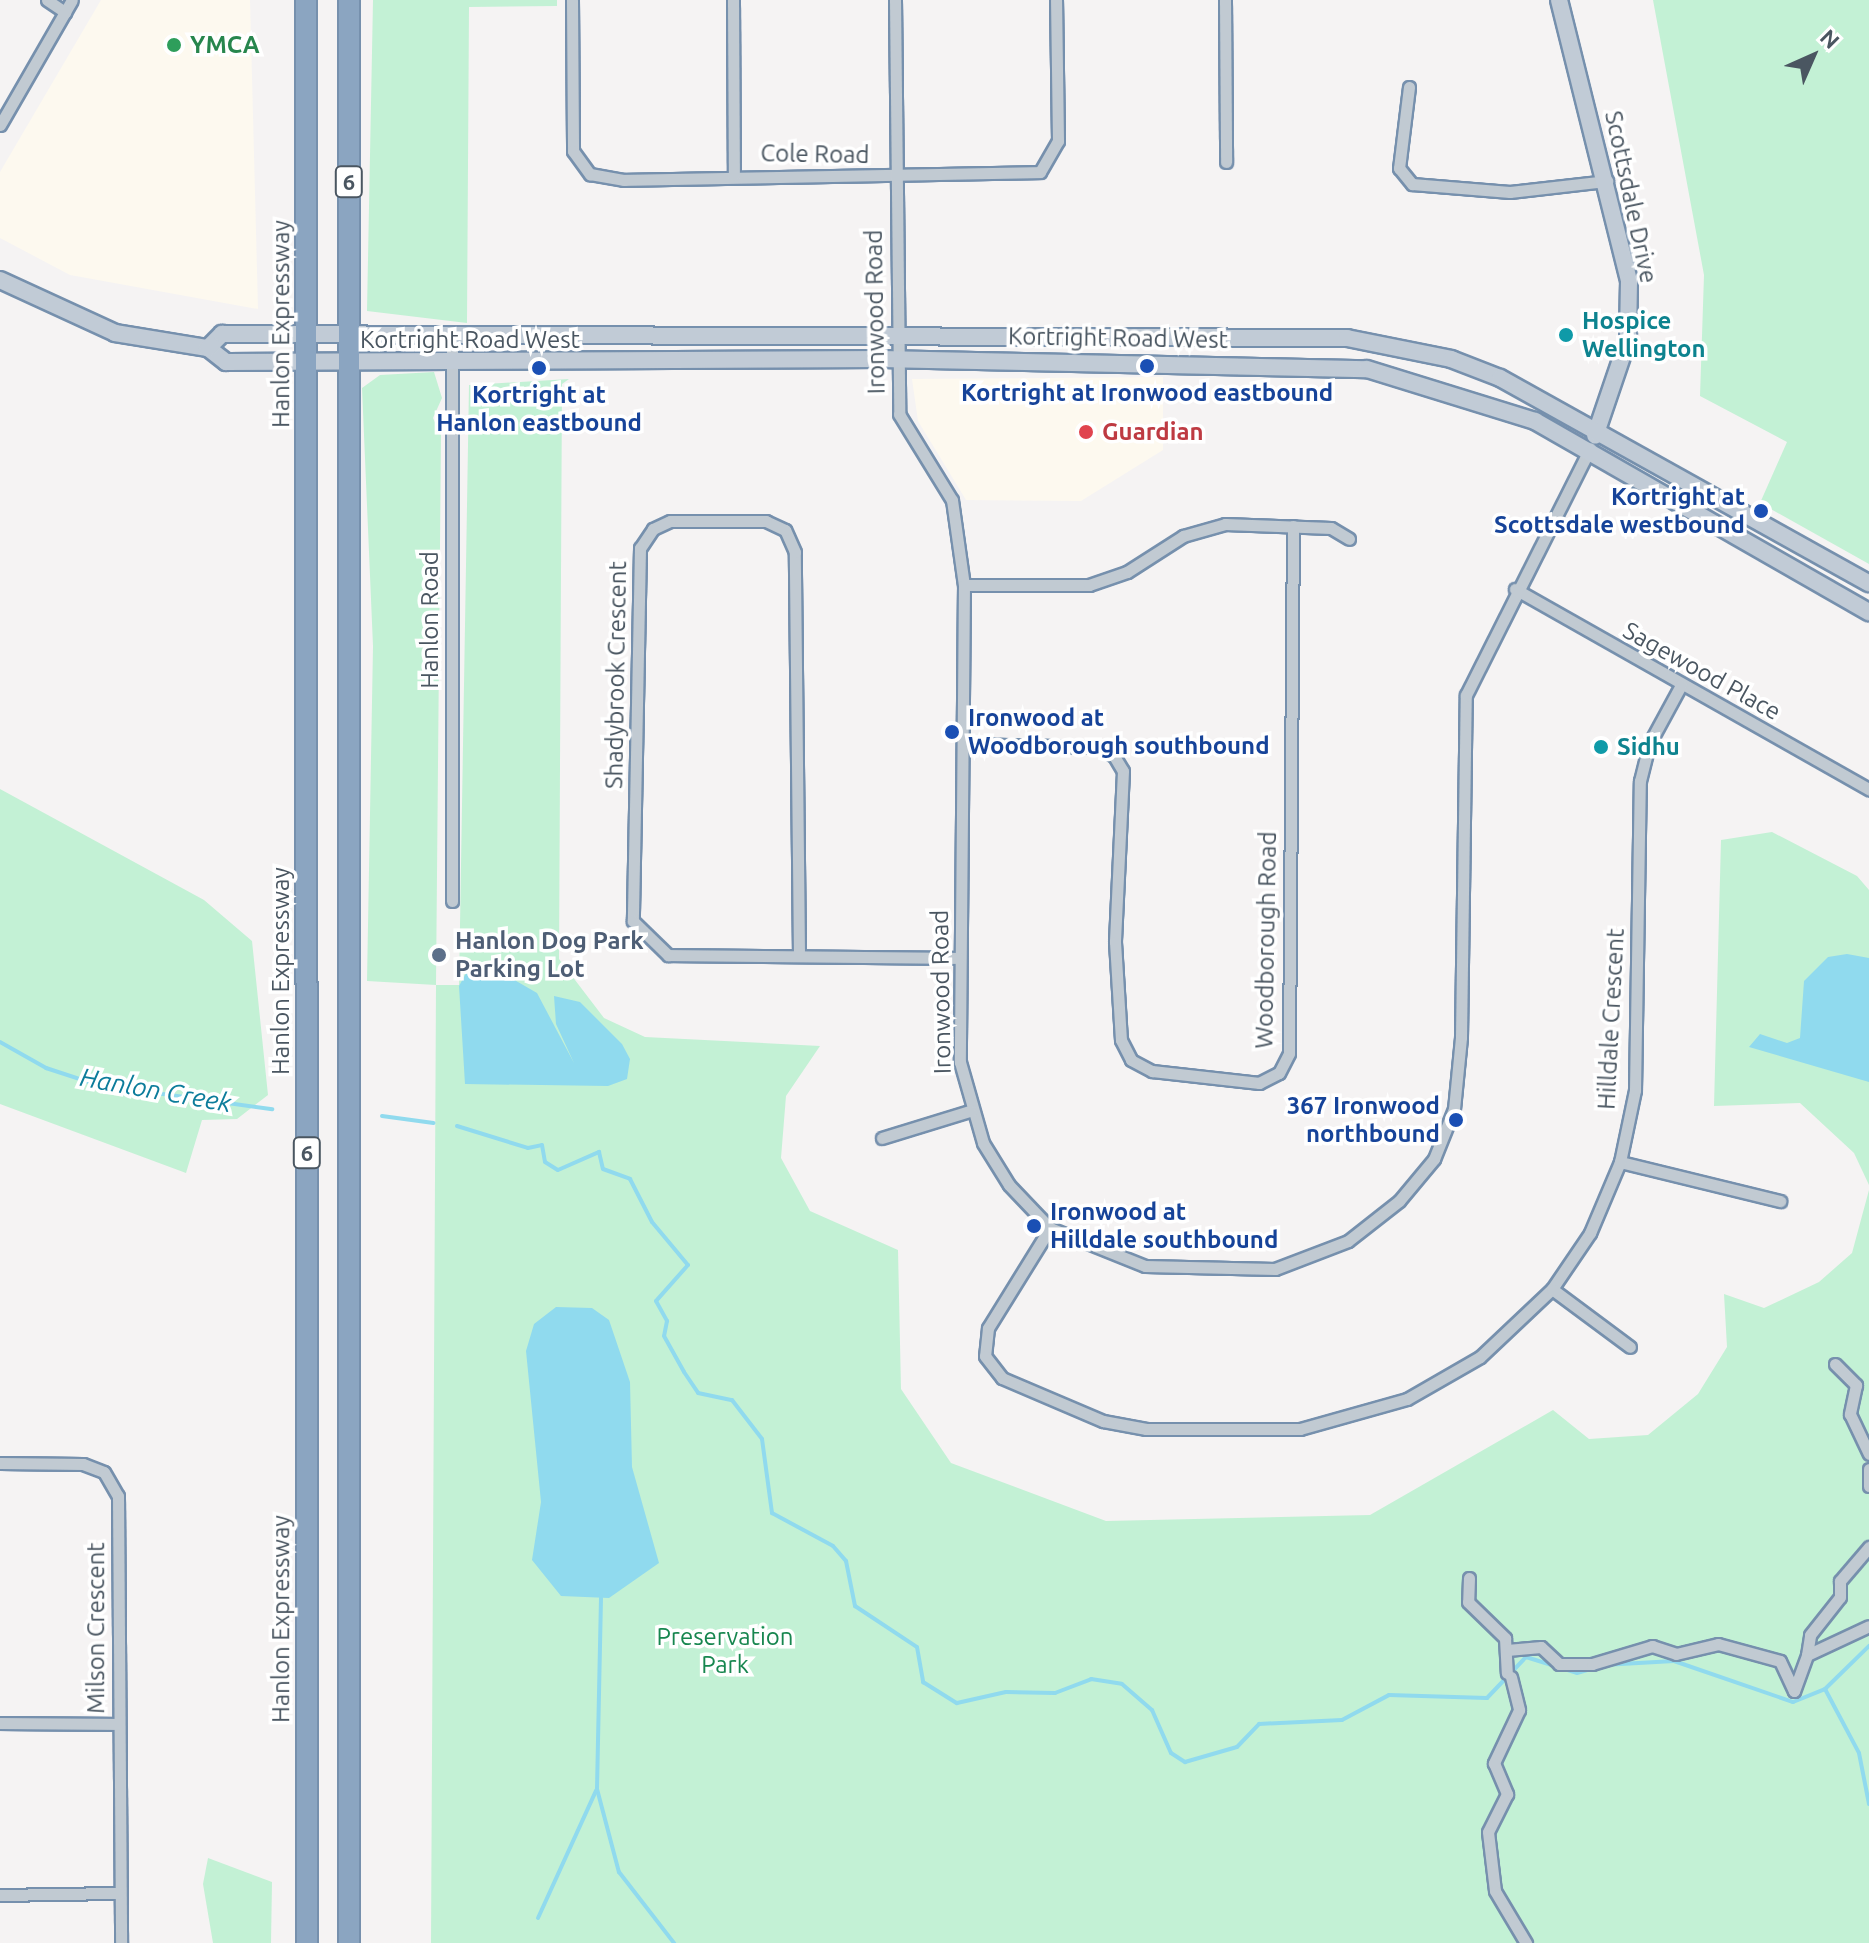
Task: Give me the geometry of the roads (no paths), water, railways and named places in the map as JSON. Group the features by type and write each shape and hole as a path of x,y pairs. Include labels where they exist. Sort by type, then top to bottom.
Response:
{"highway":[{"name":"Hanlon Expressway","path":"306,0 307,1943"},
{"name":"6","path":"349,0 349,1943"}],"street":[{"path":"47,0 65,12"},
{"path":"0,125 72,0"},
{"name":"Cole Road","path":"572,0 573,151 583,168 624,180 734,175 895,178 1028,175 1049,165 1058,141 1056,0"},
{"path":"733,0 734,175"},
{"name":"Ironwood Road","path":"895,0 896,360 899,414 952,500 964,585 960,1062 970,1111 1009,1185 1050,1228 1145,1266 1275,1269 1348,1241 1399,1201 1434,1159 1454,1109 1461,1037 1462,721 1476,665 1590,448"},
{"path":"1225,0 1226,162"},
{"name":"Scottsdale Drive","path":"1559,0 1607,181 1629,281 1628,339 1590,448"},
{"path":"1409,87 1399,168 1412,184 1510,192 1607,181"},
{"name":"Kortright Road West","path":"0,280 115,333 208,348 226,362 452,365 896,360 1367,369 1486,400 1590,448 1869,612"},
{"name":"Kortright Road West","path":"208,348 222,334 307,339 1347,338 1451,359 1598,427 1869,583"},
{"name":"Hanlon Road","path":"452,339 452,901"},
{"name":"Shadybrook Crescent","path":"799,955 795,552 785,530 766,521 670,521 653,529 640,548 633,921 668,955 959,958"},
{"path":"964,585 1089,585 1127,572 1183,536 1225,524 1331,528 1349,539"},
{"name":"Woodborough Road","path":"963,744 1099,747 1114,756 1123,771 1115,942 1121,1040 1131,1060 1152,1071 1259,1083 1279,1073 1289,1053 1293,526"},
{"name":"Sagewood Place","path":"1515,589 1869,789"},
{"name":"Hilldale Crescent","path":"1050,1228 988,1328 985,1356 1002,1378 1065,1409 1146,1429 1300,1429 1407,1399 1480,1357 1552,1289 1590,1233 1620,1162 1635,1090 1640,781 1649,744 1681,685"},
{"path":"882,1138 970,1111"},
{"path":"1620,1162 1780,1201"},
{"path":"1552,1289 1630,1347"},
{"path":"1835,1364 1856,1385 1850,1414 1869,1454"},
{"name":"Milson Crescent","path":"0,1463 83,1464 104,1472 118,1496 121,1943"},
{"path":"1869,1469 1869,1486"},
{"path":"1507,1650 1541,1647 1559,1664 1592,1664 1652,1646 1676,1654 1718,1644 1780,1661 1794,1691 1807,1655 1810,1635 1840,1597 1840,1581 1869,1547"},
{"path":"1469,1578 1463,1594 1480,1621 1505,1638 1509,1675 1519,1710 1494,1763 1507,1794 1488,1832 1495,1891 1526,1943"},
{"path":"1807,1655 1869,1626"},
{"path":"0,1723 118,1724"},
{"path":"0,1895 120,1893"}],"water":[{"path":"1847,954 1869,958 1869,1082 1749,1047 1760,1034 1787,1043 1800,1038 1804,981 1828,957"},
{"path":"470,966 497,970 537,993 574,1063 556,1024 554,996 580,1002 622,1044 630,1059 627,1079 608,1086 465,1084 459,986"},
{"path":"556,1307 592,1308 609,1320 630,1382 632,1467 659,1563 609,1598 561,1596 532,1560 541,1502 526,1351 534,1324"}],"waterway":[{"name":"Hanlon Creek","path":"0,1042 46,1068 98,1085 272,1109"},
{"name":"Hanlon Creek","path":"382,1116 434,1123"},
{"name":"Hanlon Creek","path":"457,1126 528,1148 542,1145 545,1162 558,1170 599,1152 603,1169 630,1179 652,1222 688,1265 656,1301 667,1321 664,1336 684,1372 698,1393 732,1400 762,1439 772,1513 833,1546 846,1561 855,1606 917,1647 923,1682 957,1703 1006,1692 1055,1693 1091,1679 1122,1684 1152,1710 1171,1753 1185,1762 1237,1747 1259,1724 1342,1720 1389,1695 1487,1698 1526,1657 1577,1673 1591,1669"},
{"path":"601,1598 597,1789 619,1872 674,1943"},
{"name":"Hanlon Creek","path":"1603,1665 1674,1661 1793,1702 1825,1689 1869,1646"},
{"name":"Hanlon Creek","path":"1825,1689 1859,1753 1869,1804"},
{"path":"538,1918 596,1791"}],"place":[{"name":"YMCA","path":"174,45"},
{"name":"Hospice Wellington","path":"1566,335"},
{"name":"Kortright at Ironwood eastbound","path":"1147,366"},
{"name":"Kortright at Hanlon eastbound","path":"539,368"},
{"name":"Guardian","path":"1086,432"},
{"name":"Kortright at Scottsdale westbound","path":"1761,511"},
{"name":"Ironwood at Woodborough southbound","path":"952,732"},
{"name":"Sidhu","path":"1601,747"},
{"name":"Hanlon Dog Park Parking Lot","path":"439,955"},
{"name":"367 Ironwood northbound","path":"1456,1120"},
{"name":"Ironwood at Hilldale southbound","path":"1034,1226"}],"park label":[{"name":"Preservation Park","path":"725,1651"}]}
